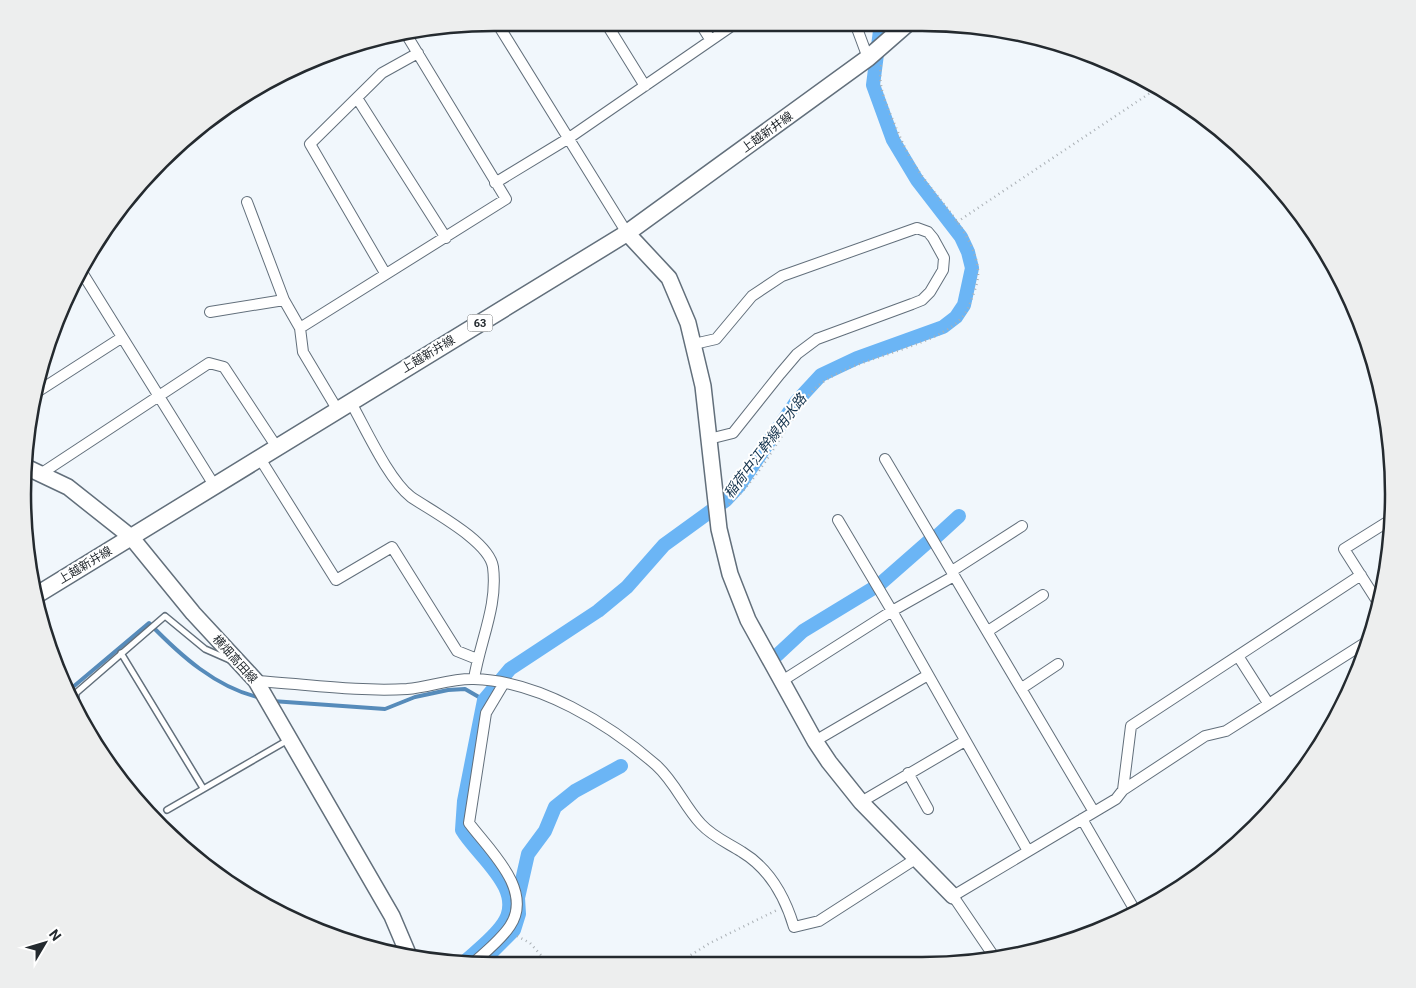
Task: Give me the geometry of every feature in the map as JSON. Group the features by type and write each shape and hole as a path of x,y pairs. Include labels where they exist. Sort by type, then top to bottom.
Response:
{"main road":[{"name":"上越新井線","path":"42,592 258,457 627,233 868,58 898,31"}],"street":[{"path":"503,31 627,233 668,278 685,313 703,386 717,513 726,562 741,604 815,741 861,802 954,896 991,952"},
{"path":"611,31 645,86"},
{"path":"705,31 710,39"},
{"path":"495,183 569,138 722,31"},
{"path":"858,31 868,58"},
{"path":"300,328 385,273 446,238 506,199 409,39"},
{"path":"385,273 310,144 382,73 418,53"},
{"path":"357,98 446,238"},
{"path":"247,202 284,300 300,328 303,352 344,405 404,490 477,542 490,558 493,576 492,606 477,659 474,679"},
{"path":"694,344 716,338 752,296 782,276 917,228 928,232 939,246 944,258 943,270 938,281 922,300 817,339 797,354 733,433 709,439"},
{"path":"85,278 121,338 214,484"},
{"path":"210,312 284,300"},
{"path":"44,388 121,338"},
{"path":"35,471 209,363 224,367 276,446"},
{"path":"258,457 336,580 392,547 457,651 477,659"},
{"path":"885,459 1094,812"},
{"name":"横畑高田線","path":"35,471 68,488 130,538 193,613 256,681 392,916 406,948"},
{"path":"838,520 892,611 1028,851"},
{"path":"1373,595 1344,549 1384,524"},
{"path":"782,681 953,573 1022,526"},
{"path":"1123,790 1131,726 1361,575"},
{"path":"988,632 1043,595"},
{"path":"954,896 1116,799 1123,790 1205,736 1226,730 1359,647"},
{"path":"1238,656 1268,703"},
{"path":"1022,688 1058,664"},
{"path":"815,741 928,676"},
{"path":"256,681 408,689 474,679 504,683 548,696 576,708 656,764 677,788 700,824 756,862 769,875 788,905 794,928 819,921 916,858"},
{"path":"480,957 511,925 516,907 513,885 507,872 468,823 486,713 504,683"},
{"path":"861,802 965,741"},
{"path":"908,773 928,809"},
{"path":"1082,819 1132,906"}],"lane":[{"path":"76,693 121,652 165,616 204,649 239,664"},
{"path":"121,652 203,788"},
{"path":"167,810 290,738"}],"path":[{"path":"717,513 746,487 816,387 856,364 940,334 954,326 967,312 975,291 978,271 971,247 903,145 879,82 884,44"},
{"path":"956,223 1151,92"},
{"path":"688,957 788,905"},
{"path":"506,931 530,942 543,957"}],"waterway":[{"name":"稲荷中江幹線用水路","path":"471,956 494,935 503,924 509,911 509,899 505,886 462,830 464,801 484,700 510,669 598,611 627,587 664,545 726,500 739,486 796,402 821,375 857,358 943,327 956,317 964,305 972,268 968,252 961,237 917,180 893,140 873,85 880,31"},
{"path":"935,538 959,516"},
{"path":"880,584 929,541"},
{"path":"774,658 803,631 872,589"},
{"path":"73,687 149,623 173,647 200,669 229,687 261,698"},
{"path":"272,701 385,709 415,697 448,690 465,689 484,700"},
{"path":"487,957 514,930 519,914 518,898 528,854 545,831 555,807 575,791 621,766"}]}
